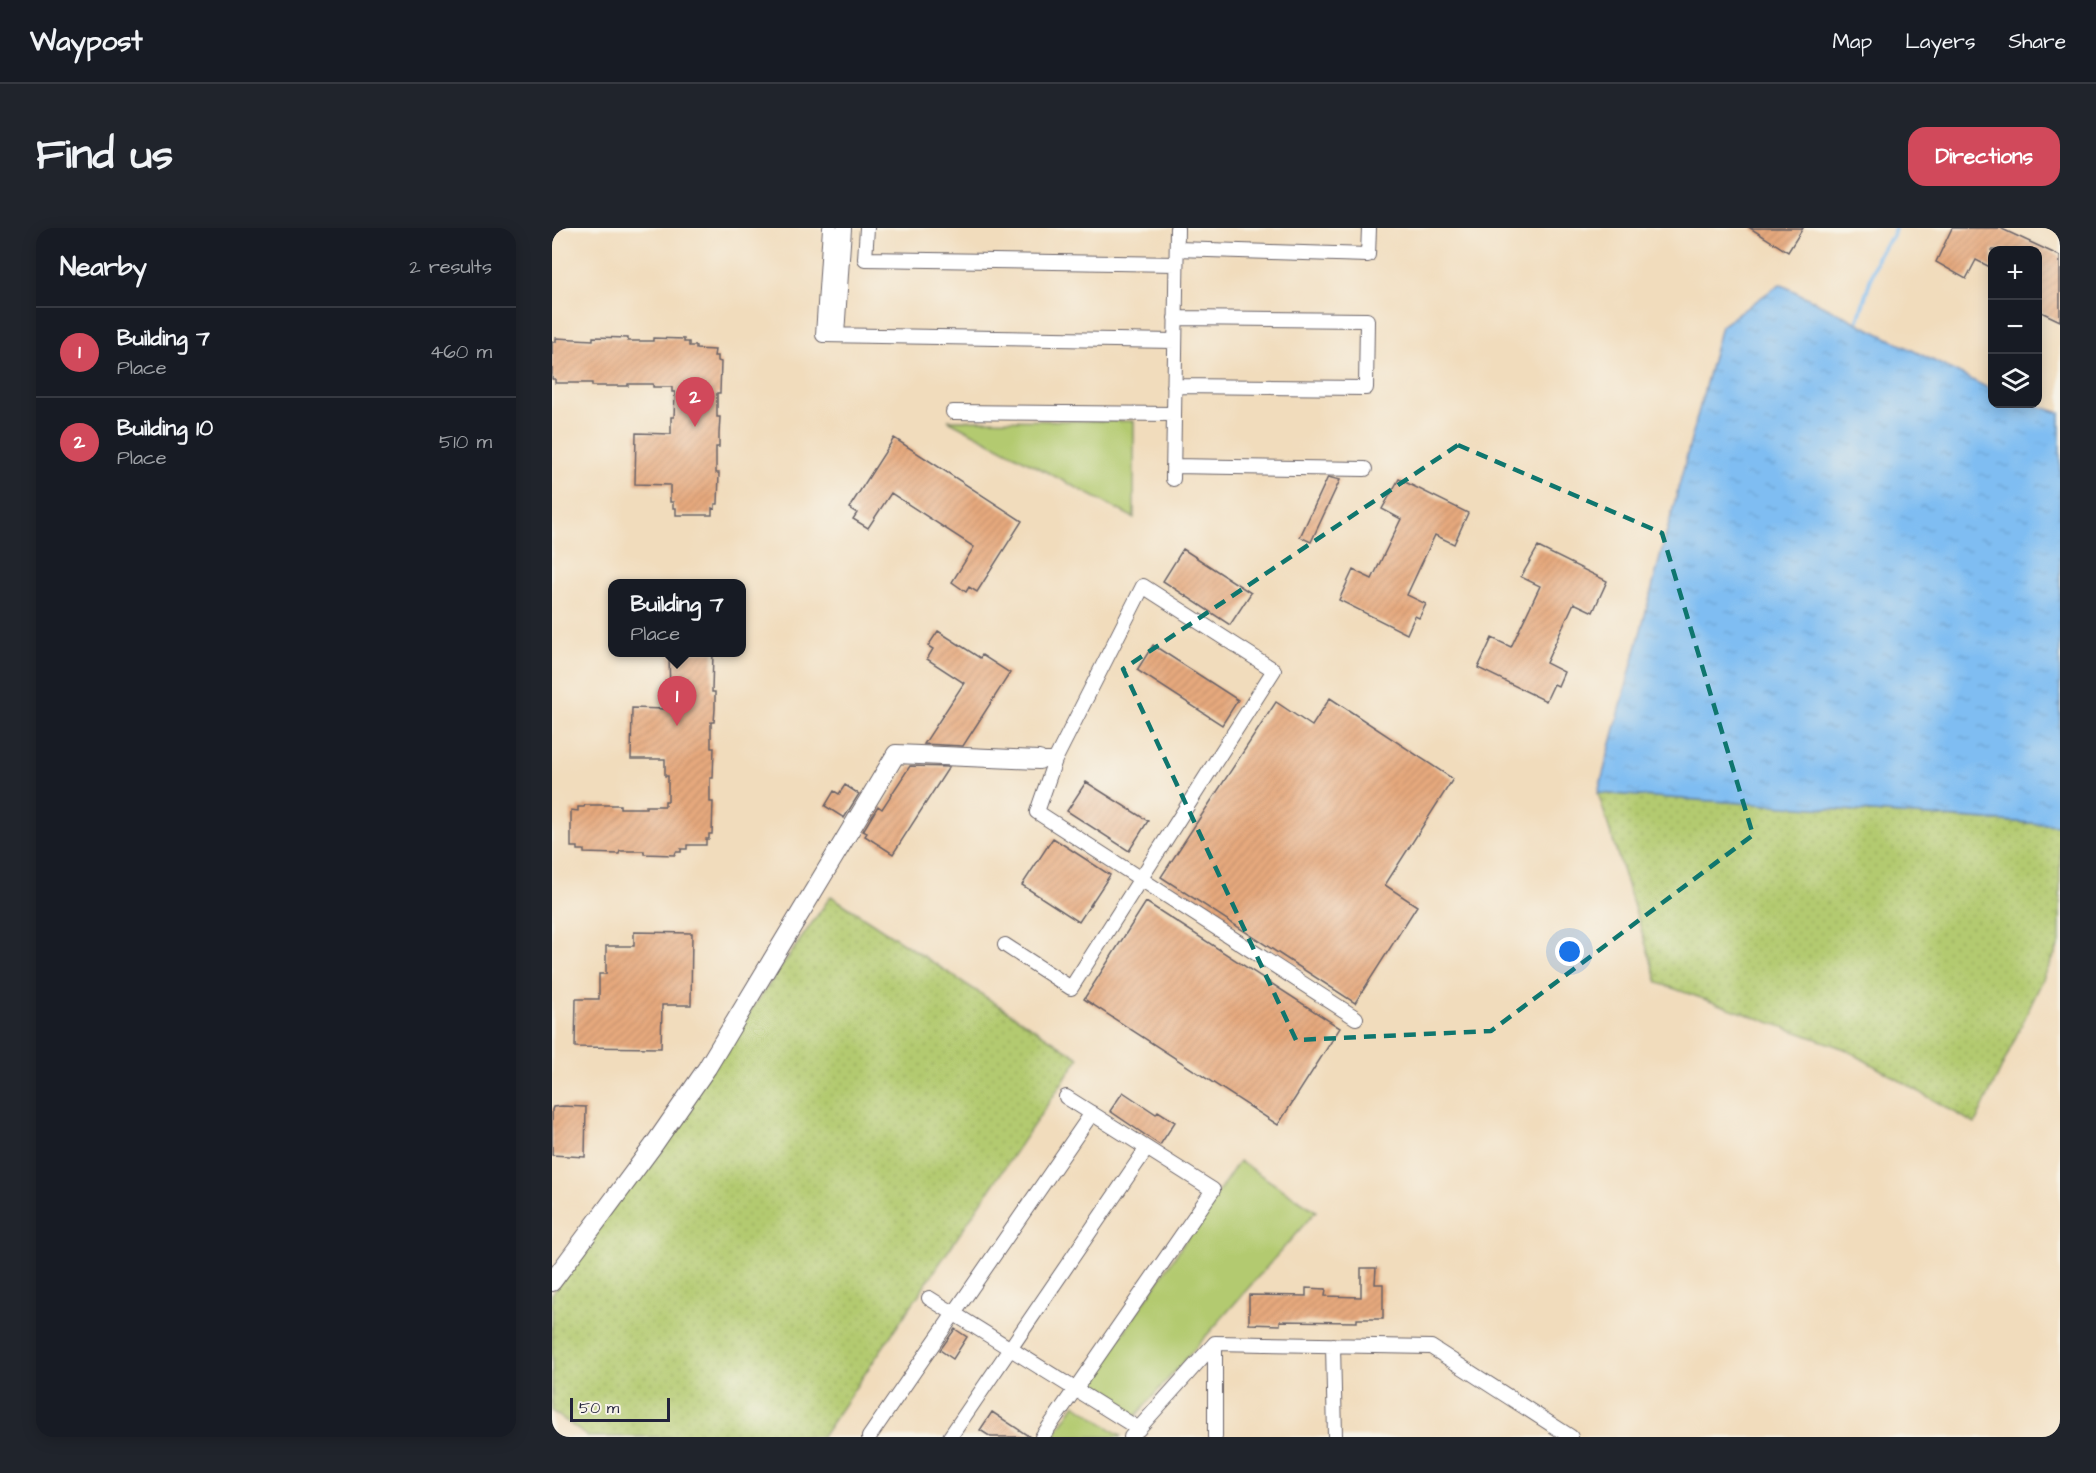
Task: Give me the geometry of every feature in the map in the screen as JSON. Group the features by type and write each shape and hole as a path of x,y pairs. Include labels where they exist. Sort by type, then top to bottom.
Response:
{"street":[{"path":"830,228 823,334 1175,341"},
{"path":"837,335 844,228"},
{"path":"867,228 865,259 1176,264"},
{"path":"1177,228 1173,472 1365,469"},
{"path":"1177,249 1368,255 1369,228"},
{"path":"1174,386 1366,388 1367,354 1367,320 1175,318"},
{"path":"953,412 1174,414"},
{"path":"1005,945 1071,988 1141,879 1274,670 1143,586 1047,760 1037,812 1141,879 1356,1018"},
{"path":"552,1282 653,1146 707,1068 896,754 1047,760"},
{"path":"1042,1437 1213,1190 1066,1097"},
{"path":"869,1437 1092,1113"},
{"path":"950,1437 1147,1148"},
{"path":"929,1298 1075,1390 1135,1433 1215,1343 1431,1347 1571,1437"},
{"path":"1215,1343 1215,1437"},
{"path":"1334,1345 1335,1437"}],"highlighted area":[{"path":"1458,445 1662,533 1753,835 1491,1031 1296,1040 1123,669"}],"green space":[{"path":"948,420 1134,421 1134,518"},
{"path":"1598,793 2060,825 2060,943 1975,1124 1845,1049 1658,983"},
{"path":"831,896 1079,1058 822,1437 588,1437 552,1411 552,1294"},
{"path":"1239,1161 1316,1211 1133,1419 1087,1387"},
{"path":"1075,1404 1121,1436 1053,1437"}],"water":[{"path":"1780,284 1988,388 1988,408 2042,407 2060,413 2060,825 1598,793 1721,326"}],"building":[{"path":"1750,228 1803,228 1788,252"},
{"path":"1952,228 2000,228 2039,246 1988,246 1988,266 1976,260 1966,279 1936,262"},
{"path":"2042,248 2060,256 2060,321 2042,312"},
{"path":"593,337 628,338 628,341 653,341 653,338 684,339 684,342 689,342 689,346 696,346 696,349 715,350 714,356 718,356 718,361 721,362 720,393 717,393 717,417 720,417 719,447 716,447 716,473 719,473 718,504 715,504 715,509 712,508 712,515 676,515 676,508 673,508 673,502 670,502 670,485 635,484 636,433 671,434 675,392 672,392 672,387 653,387 653,384 592,386 592,383 555,383 555,379 552,379 552,342 556,342 556,338 593,340"},
{"path":"894,438 1022,521 977,592 969,587 966,592 952,582 974,547 891,493 868,528 853,519 857,513 849,508"},
{"path":"1328,477 1340,480 1311,542 1300,537"},
{"path":"1399,479 1468,513 1454,544 1435,535 1407,595 1426,604 1419,618 1415,616 1407,634 1339,600 1353,570 1372,579 1401,519 1382,509"},
{"path":"1538,547 1607,581 1593,612 1574,603 1546,663 1564,672 1558,686 1554,684 1546,701 1478,668 1492,638 1511,647 1540,586 1521,577"},
{"path":"1183,549 1251,593 1230,625 1163,581"},
{"path":"938,631 980,658 982,655 1010,673 963,746 924,744 964,683 927,659 933,649 928,646"},
{"path":"1153,645 1238,700 1222,725 1137,670"},
{"path":"669,657 713,657 712,692 715,692 715,709 714,722 711,722 711,748 714,748 713,778 710,778 710,802 713,802 712,834 709,834 709,839 706,839 706,845 687,845 687,849 681,849 681,852 676,852 675,855 644,854 644,851 620,851 619,854 584,853 584,850 578,850 578,847 571,847 571,810 578,811 578,807 585,805 620,805 620,808 665,806 665,801 668,801 668,776 665,776 665,759 631,759 632,708 666,709 667,692 670,692"},
{"path":"1330,698 1453,779 1385,885 1417,906 1355,1003 1161,877 1276,702 1312,726"},
{"path":"910,766 949,767 893,854 865,836 867,833 863,831 878,806 882,809"},
{"path":"1086,782 1148,821 1129,851 1067,811"},
{"path":"845,785 859,794 844,818 825,806 834,791 839,794"},
{"path":"1053,838 1110,875 1079,922 1022,885"},
{"path":"1146,902 1340,1028 1278,1125 1084,999"},
{"path":"634,932 692,933 691,1005 662,1005 661,1048 575,1047 576,999 599,999 599,974 606,974 606,946 634,946"},
{"path":"1123,1092 1156,1114 1158,1111 1175,1122 1160,1145 1110,1111"},
{"path":"553,1107 586,1107 585,1157 552,1155 552,1110"},
{"path":"1361,1268 1376,1268 1375,1284 1383,1284 1383,1319 1357,1319 1357,1322 1280,1321 1280,1325 1249,1324 1249,1295 1306,1296 1306,1288 1326,1289 1325,1296 1361,1297"},
{"path":"955,1329 967,1337 953,1359 940,1350"},
{"path":"992,1412 1030,1437 991,1437 980,1430"}],"waterway":[{"path":"1858,320 1878,255 1893,235 1895,228"}],"place":[{"name":"Building 10","path":"695,427"},
{"name":"Building 7","path":"677,726"}]}
